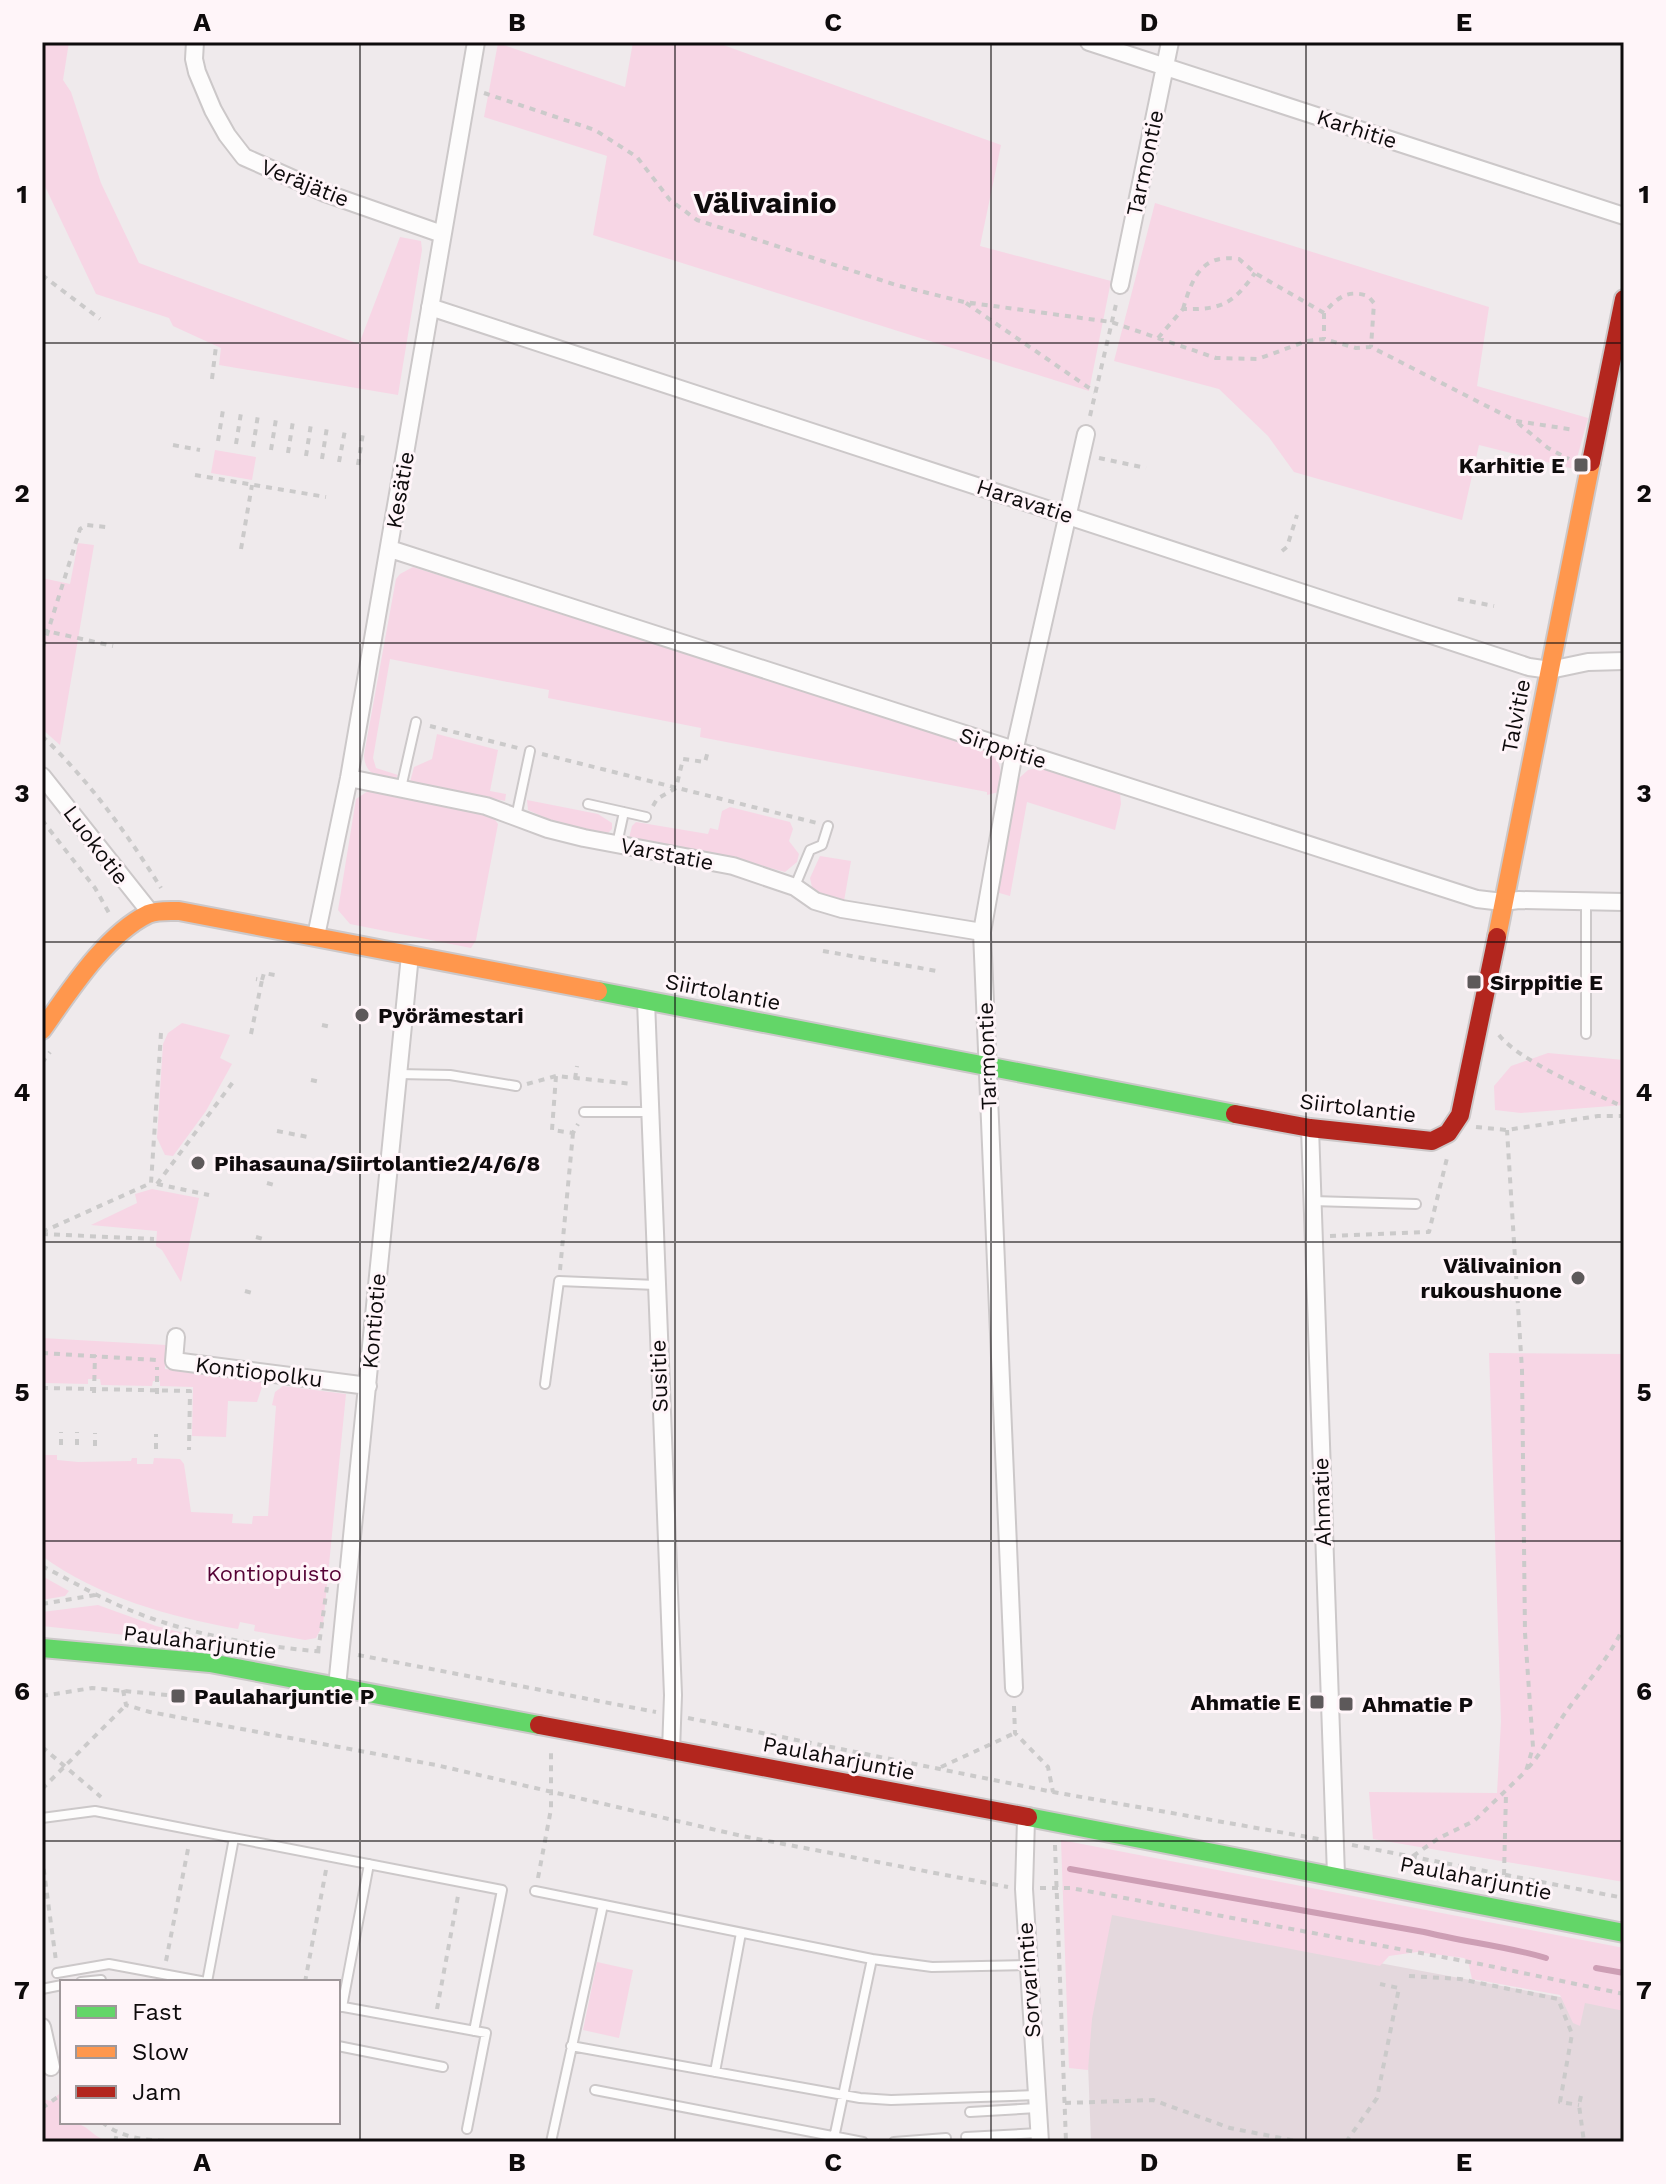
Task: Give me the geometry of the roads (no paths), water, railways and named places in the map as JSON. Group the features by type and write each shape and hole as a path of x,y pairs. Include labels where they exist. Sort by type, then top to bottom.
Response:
{"street":[{"name":"Veräjätie","path":"195,42 197,72 213,110 244,157 325,193 442,234"},
{"name":"Kesätie","path":"316,936 349,778 390,549 476,42"},
{"name":"Karhitie","path":"1089,42 1624,216"},
{"name":"Tarmontie","path":"1120,285 1170,42"},
{"name":"Talvitie","path":"1451,1130 1481,1015 1599,429 1616,377 1624,299"},
{"name":"Haravatie","path":"430,307 1502,659 1550,670 1588,662 1624,661"},
{"name":"Tarmontie","path":"1014,1688 982,932 1014,752 1086,434"},
{"name":"Sirppitie","path":"390,549 1459,894 1503,902 1624,902"},
{"name":"Luokotie","path":"42,776 150,912"},
{"name":"Varstatie","path":"349,778 486,806 548,829 733,866 795,887 815,901 842,909 982,932"},
{"name":"Siirtolantie","path":"150,912 179,911 316,936 1310,1128 1432,1141 1451,1130"},
{"path":"42,1030 81,974 124,932 150,912"},
{"name":"Kontiotie","path":"337,1687 410,955"},
{"name":"Susitie","path":"646,1001 673,1715 671,1751"},
{"name":"Ahmatie","path":"1310,1128 1336,1875"},
{"name":"Kontiopolku","path":"176,1337 166,1361 368,1386"},
{"name":"Paulaharjuntie","path":"42,1648 210,1663 1336,1875 1624,1933"},
{"name":"Sorvarintie","path":"1026,1819 1024,1889 1039,2138"},
{"path":"42,2027 46,2068"}],"lane":[{"path":"401,788 416,722"},
{"path":"516,817 530,751"},
{"path":"588,804 646,817"},
{"path":"617,844 624,812"},
{"path":"795,887 810,850 822,845 828,826"},
{"path":"1586,902 1586,1034"},
{"path":"397,1074 450,1075 516,1086"},
{"path":"584,1112 648,1112"},
{"path":"1311,1201 1416,1204"},
{"path":"545,1384 559,1281 656,1285"},
{"path":"42,1818 95,1811 502,1890 474,2031"},
{"path":"207,1980 234,1838"},
{"path":"369,1864 340,2007 486,2033 467,2129"},
{"path":"535,1891 872,1959 932,1967 1029,1965"},
{"path":"551,2142 603,1905"},
{"path":"715,2072 741,1933"},
{"path":"834,2138 872,1959"},
{"path":"57,1973 109,1964 194,1980"},
{"path":"340,2046 443,2067"},
{"path":"571,2046 843,2095 891,2100 1037,2102"},
{"path":"595,2090 863,2142"},
{"path":"970,2112 1037,2102"},
{"path":"966,2137 1039,2138"},
{"path":"894,2142 946,2138"}],"waterway":[{"path":"1070,1869 1424,1932 1546,1958"},
{"path":"1596,1968 1624,1973"}],"place":[{"name":"Karhitie E","path":"1581,465"},
{"name":"Sirppitie E","path":"1474,982"},
{"name":"Pyörämestari","path":"362,1015"},
{"name":"Pihasauna/Siirtolantie2/4/6/8","path":"198,1163"},
{"name":"Välivainion rukoushuone","path":"1578,1278"},
{"name":"Paulaharjuntie P","path":"178,1696"},
{"name":"Ahmatie E","path":"1317,1702"},
{"name":"Ahmatie P","path":"1346,1704"}],"district":[{"name":"Välivainio","path":"765,202"}],"park label":[{"name":"Kontiopuisto","path":"274,1573"}]}
